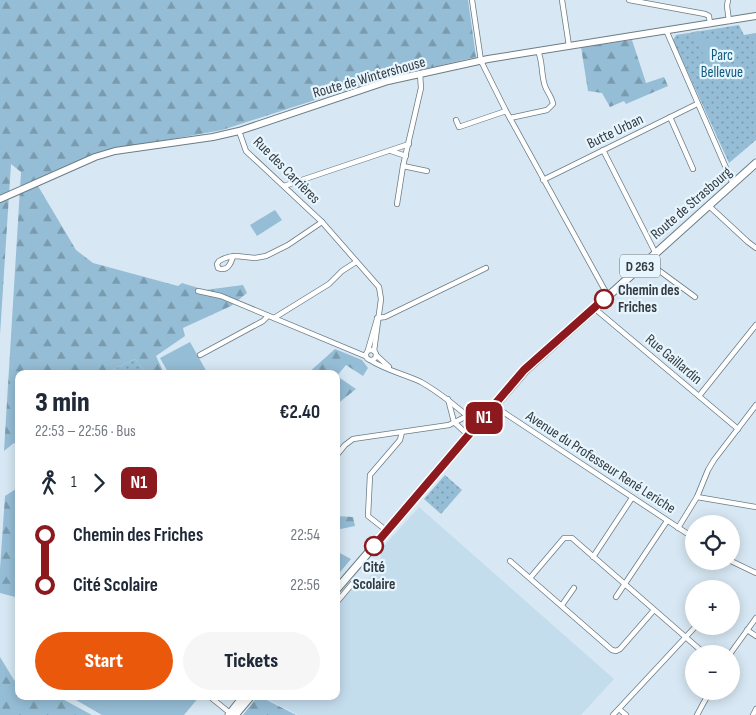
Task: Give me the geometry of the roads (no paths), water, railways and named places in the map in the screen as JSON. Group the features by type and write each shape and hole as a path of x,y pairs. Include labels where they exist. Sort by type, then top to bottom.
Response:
{"main road":[{"name":"Route de Strasbourg","path":"340,585 524,370 756,163"},
{"path":"231,715 241,700"},
{"path":"231,715 247,700"}],"street":[{"path":"472,0 481,61 543,180 608,296"},
{"path":"562,0 569,46"},
{"path":"629,0 705,14 709,16 710,24"},
{"path":"728,0 729,21"},
{"name":"Route de Wintershouse","path":"0,200 95,157 115,151 213,138 388,81 481,61 756,16"},
{"path":"666,30 733,184"},
{"path":"510,118 547,110 553,104 544,86 541,57 538,51"},
{"path":"397,204 403,166 421,88 420,74"},
{"name":"Butte Urban","path":"543,180 697,104"},
{"path":"456,120 459,127 506,111"},
{"path":"670,117 693,169"},
{"name":"Rue des Carrières","path":"238,131 246,151 322,222 379,287 381,295 375,353"},
{"path":"284,186 409,144"},
{"path":"603,150 655,252"},
{"path":"389,151 406,156"},
{"path":"403,166 427,171"},
{"path":"708,205 756,248"},
{"name":"Rue des Carrières","path":"233,256 256,258 266,256 288,245 322,222"},
{"path":"646,261 695,297"},
{"path":"274,318 328,284 342,271 356,262"},
{"path":"378,316 397,312 486,268"},
{"path":"198,291 221,296 350,351 367,352 370,349 395,370"},
{"name":"Rue Gaillardin","path":"594,308 738,429"},
{"path":"200,355 263,321 268,316"},
{"name":"Rue des Carrières","path":"367,352 378,316"},
{"path":"699,396 756,325"},
{"path":"367,352 370,360 422,383 448,399 478,425"},
{"path":"370,360 374,358 375,353"},
{"path":"448,399 454,422 468,436"},
{"path":"678,528 697,497 714,460 756,405"},
{"name":"Avenue du Professeur René Leriche","path":"494,406 685,532"},
{"path":"340,451 353,439 449,425 467,416"},
{"path":"386,531 368,516 370,475 400,440 402,432"},
{"path":"697,497 756,507"},
{"path":"593,557 632,498"},
{"path":"616,597 668,521"},
{"path":"530,578 564,538 572,538 695,645"},
{"path":"510,561 612,650 620,649 654,610"},
{"path":"740,565 756,573"},
{"path":"340,598 352,584"},
{"path":"562,605 574,588"},
{"path":"736,645 756,618"},
{"path":"747,630 756,636"},
{"path":"613,715 686,637"},
{"path":"214,700 231,715"},
{"path":"697,715 705,700"},
{"path":"618,709 626,715"},
{"path":"753,715 756,709"}],"place":[{"name":"Chemin des Friches","path":"604,299"},
{"name":"Cité Scolaire","path":"374,546"}],"park label":[{"name":"Parc Bellevue","path":"722,64"}]}
